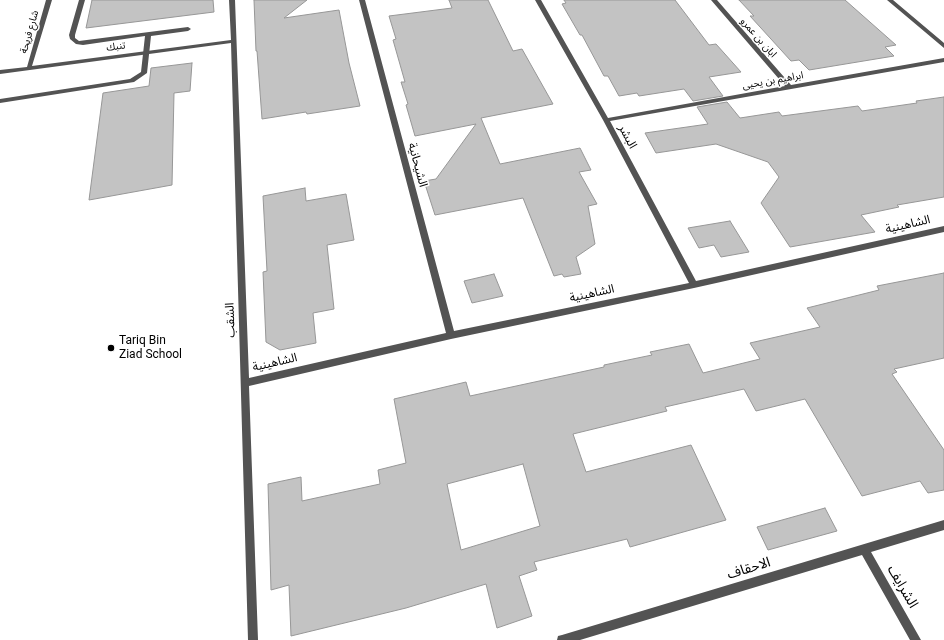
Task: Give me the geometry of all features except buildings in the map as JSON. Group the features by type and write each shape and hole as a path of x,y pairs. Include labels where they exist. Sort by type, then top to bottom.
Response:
{"street":[{"name":"شارع فريحة","path":"29,68 49,0"},
{"path":"82,0 72,35 74,41 83,44 188,29"},
{"name":"الشقب","path":"232,0 253,640"},
{"name":"الشيحانية","path":"362,0 451,335"},
{"name":"البشر","path":"538,0 606,120 694,285"},
{"name":"ابان بن عمرو","path":"714,0 789,87"},
{"path":"890,0 944,46"},
{"path":"0,101 132,81 144,73 148,34"},
{"name":"تنبك","path":"0,72 234,41"},
{"name":"ابراهيم بن يحيى","path":"606,120 944,60"},
{"name":"الشاهينية","path":"245,383 451,335 694,285 944,230"},
{"name":"الاحقاف","path":"562,640 944,525"},
{"name":"الشرايف","path":"864,549 916,640"}],"place":[{"name":"Tariq Bin Ziad School","path":"111,348"}]}
